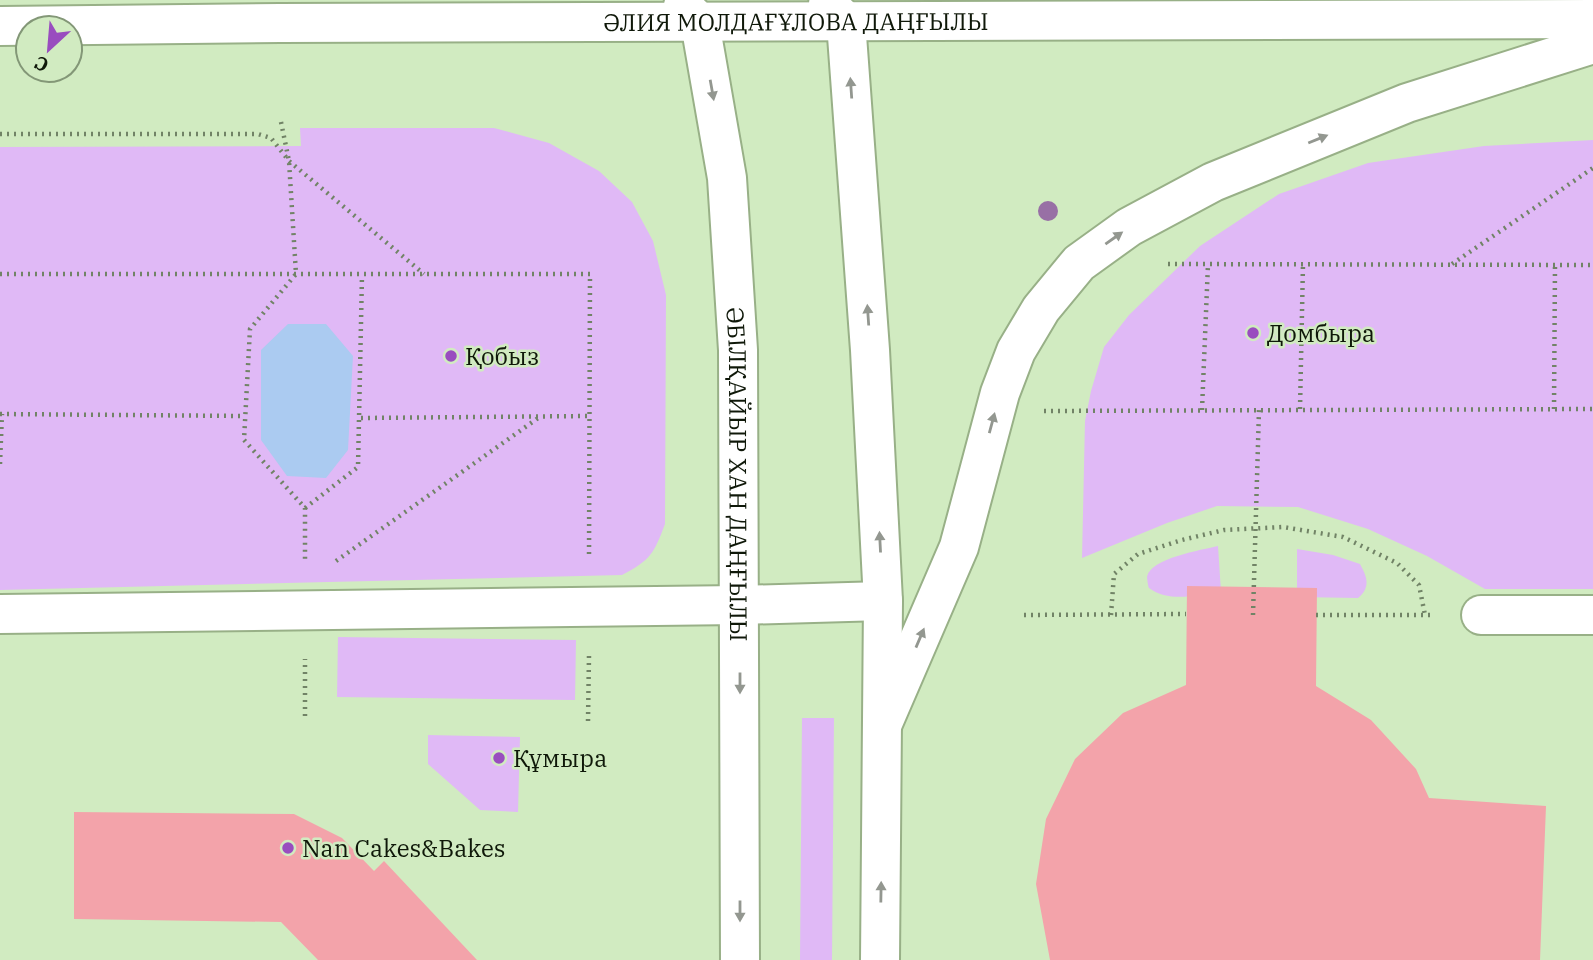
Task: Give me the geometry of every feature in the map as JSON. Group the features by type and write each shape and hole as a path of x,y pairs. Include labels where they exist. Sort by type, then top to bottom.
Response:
{"main road":[{"name":"ӘЛИЯ МОЛДАҒҰЛОВА ДАҢҒЫЛЫ","path":"0,26 280,23 689,11 1593,19"},
{"name":"ӘБІЛҚАЙЫР ХАН ДАҢҒЫЛЫ","path":"689,11 727,178 738,350 740,960"},
{"path":"835,11 870,350 883,601 880,960"},
{"path":"883,723 959,547 1000,393 1016,351 1041,309 1079,263 1129,227 1213,182 1407,103 1593,44"},
{"path":"0,614 305,597 589,607 883,601"},
{"path":"1481,615 1593,615"}],"path":[{"path":"281,122 289,161 296,274 250,329 244,440 305,508 305,716"},
{"path":"0,134 258,134 271,138 289,161 424,275"},
{"path":"1451,264 1593,168"},
{"path":"1168,264 1593,265"},
{"path":"1202,410 1208,264"},
{"path":"1300,409 1303,264"},
{"path":"1554,409 1555,265"},
{"path":"0,274 590,274 588,721"},
{"path":"305,508 358,467 362,275"},
{"path":"1042,411 1593,409"},
{"path":"1253,615 1259,410"},
{"path":"0,464 1,414 245,416"},
{"path":"305,597 541,416"},
{"path":"361,418 590,416"},
{"path":"1111,615 1114,574 1138,554 1224,530 1283,527 1343,537 1397,563 1419,584 1425,614"},
{"path":"1024,615 1186,614"},
{"path":"1317,615 1481,615"}],"shaded area":[{"path":"300,128 494,128 549,143 599,171 632,202 653,241 666,295 665,524 654,549 639,565 622,575 0,590 0,147 301,146"},
{"path":"1593,140 1593,589 1485,589 1427,556 1368,529 1298,507 1217,506 1167,523 1082,558 1085,421 1104,347 1129,315 1200,246 1279,194 1368,163 1484,146"},
{"path":"1218,546 1221,592 1174,597 1149,588 1147,577 1150,570 1157,565 1178,556"},
{"path":"1297,549 1333,555 1360,564 1366,578 1365,590 1358,598 1297,597"},
{"path":"338,637 576,640 575,700 337,697"},
{"path":"802,718 834,718 832,960 800,960"},
{"path":"428,735 520,737 518,812 480,810 428,764"}],"water":[{"path":"288,324 326,324 353,356 348,450 326,478 287,476 261,440 261,350"}],"building":[{"path":"1187,586 1317,588 1316,686 1371,720 1416,769 1429,798 1546,806 1540,960 1050,960 1036,884 1046,819 1075,759 1123,713 1186,685"},
{"path":"74,812 294,814 342,838 374,871 384,861 477,960 318,960 281,922 74,919"}],"place":[{"name":"Домбыра","path":"1253,333"},
{"name":"Қобыз","path":"451,356"},
{"name":"Құмыра","path":"499,758"},
{"name":"Nan Cakes&Bakes","path":"288,848"}]}
